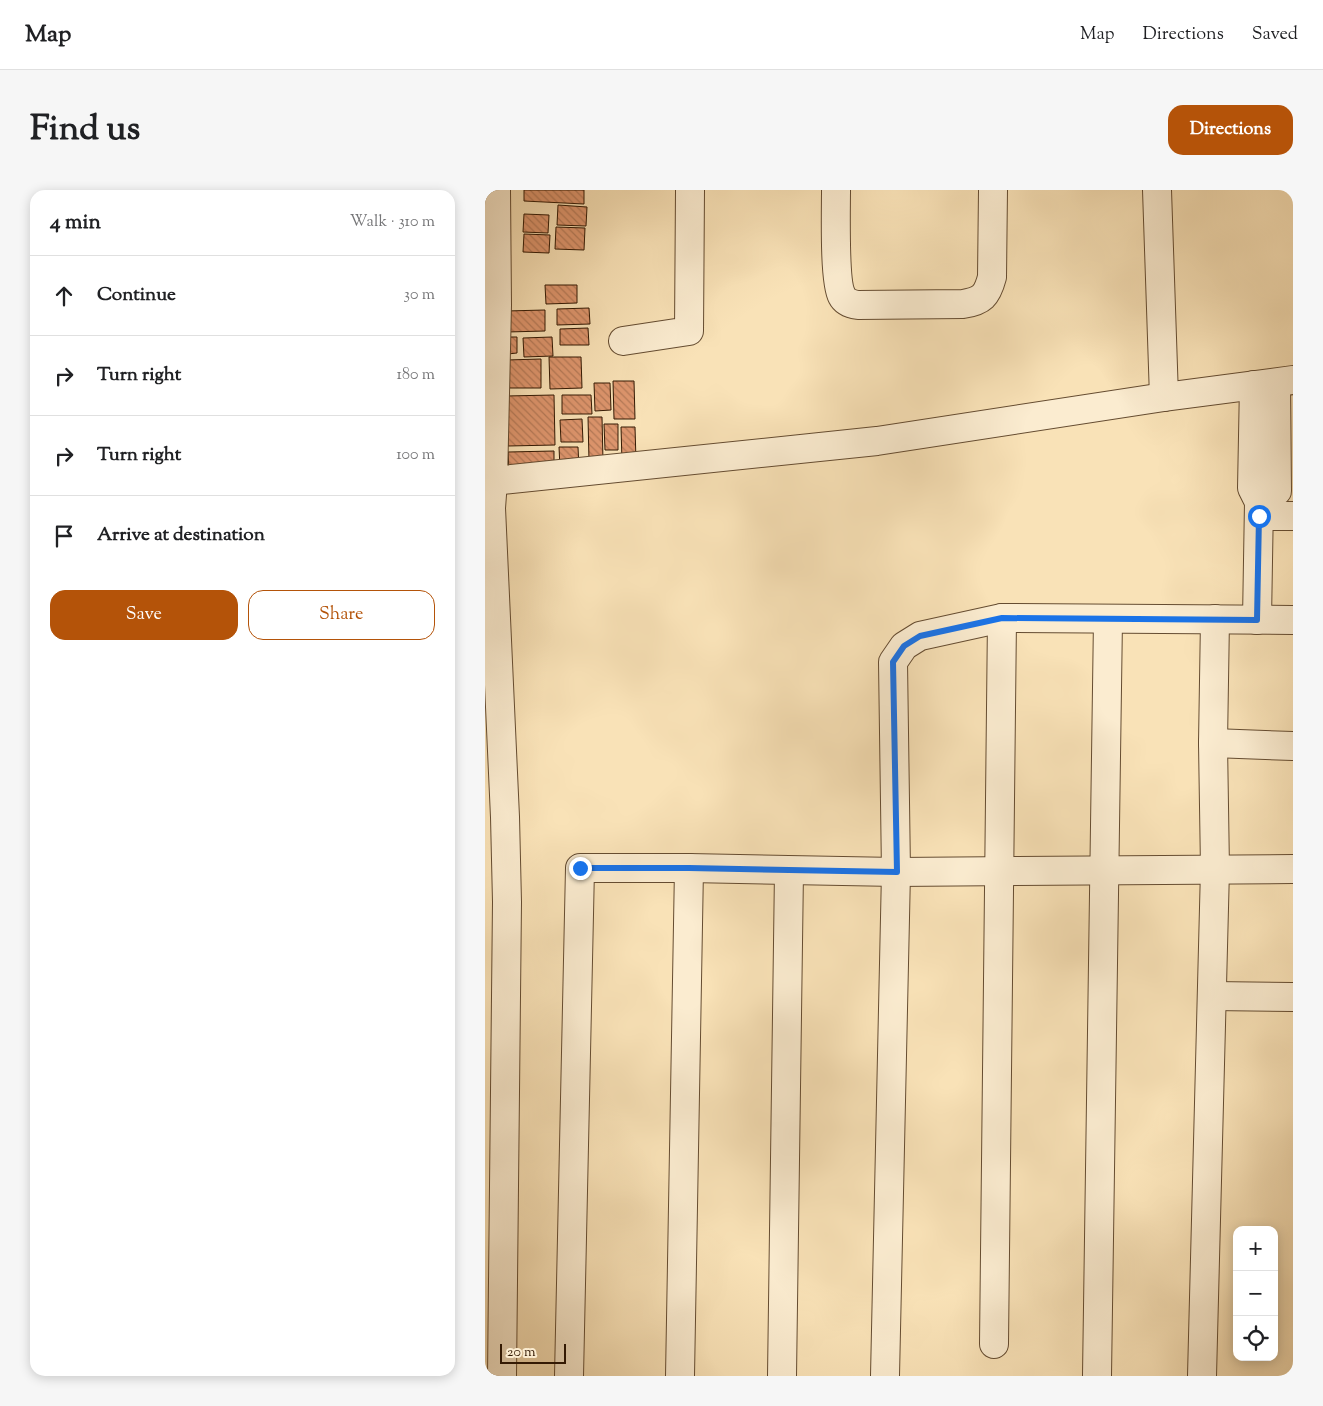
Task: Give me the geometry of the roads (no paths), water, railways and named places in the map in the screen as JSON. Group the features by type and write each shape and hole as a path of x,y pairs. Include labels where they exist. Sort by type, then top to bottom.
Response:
{"street":[{"path":"496,190 497,305 491,508 507,902 502,1376"},
{"path":"623,341 689,330 690,190"},
{"path":"836,190 838,286 845,301 858,306 963,304 982,298 989,290 992,277 993,190"},
{"path":"1157,190 1164,397"},
{"path":"493,481 877,441 1164,397 1274,383 1252,488 1259,509 1257,620"},
{"path":"1259,509 1293,516"},
{"path":"885,1376 897,872 893,662 904,646 920,636 1002,618 1293,620"},
{"path":"994,1344 1002,618"},
{"path":"1097,1376 1108,619"},
{"path":"1202,1376 1215,869 1213,743 1215,619"},
{"path":"1213,743 1293,746"},
{"path":"569,1376 580,868 897,872 1293,870"},
{"path":"680,1376 689,868"},
{"path":"782,1376 789,871"},
{"path":"1212,996 1293,997"}]}
